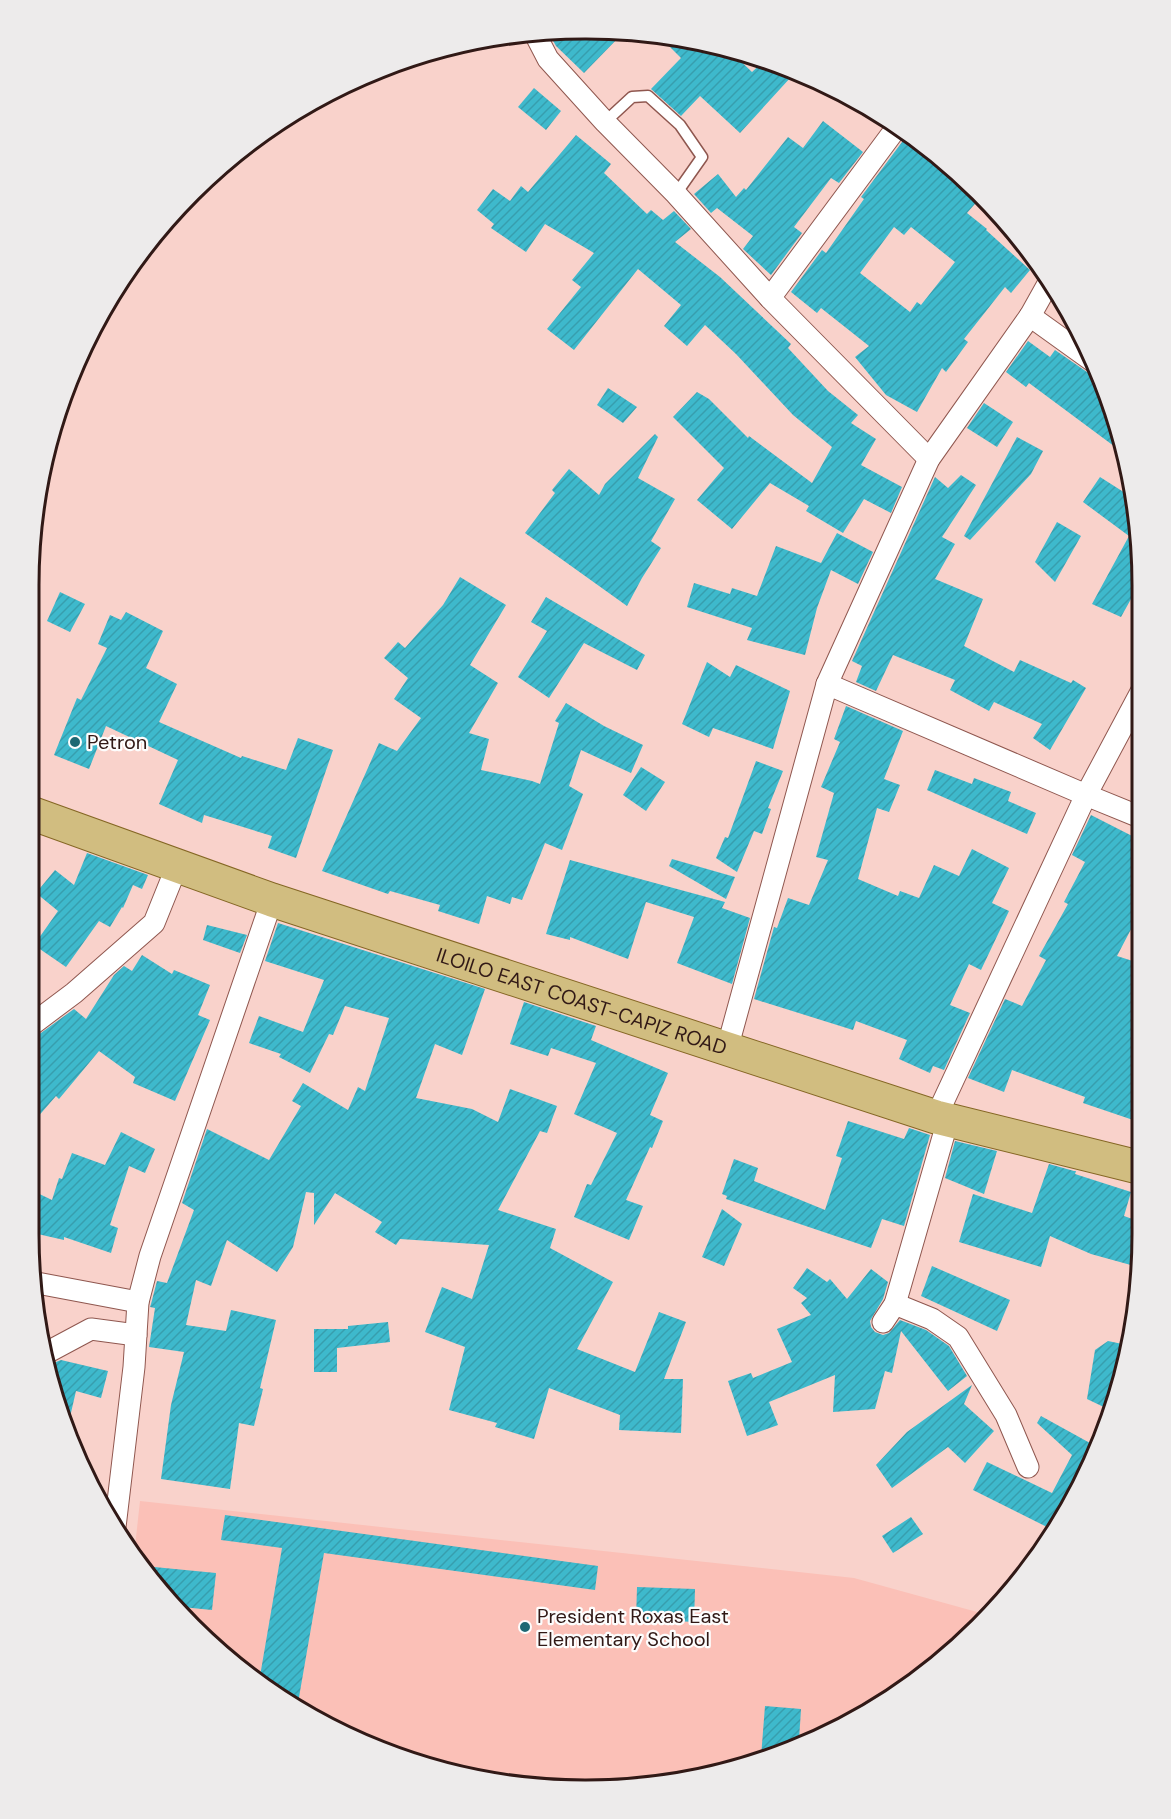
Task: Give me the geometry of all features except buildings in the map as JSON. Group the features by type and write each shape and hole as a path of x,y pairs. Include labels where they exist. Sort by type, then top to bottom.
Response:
{"main road":[{"name":"ILOILO EAST COAST-CAPIZ ROAD","path":"39,816 272,900 942,1119 1132,1166"}],"street":[{"path":"539,41 549,59 605,122 675,194 770,298 929,459"},
{"path":"770,298 892,133"},
{"path":"727,1049 827,684 929,459 1045,290"},
{"path":"1030,315 1079,351"},
{"path":"827,684 1132,814"},
{"path":"883,1322 896,1304 942,1119 1086,795 1132,709"},
{"path":"39,1019 74,993 154,923 177,867"},
{"path":"116,1513 138,1302 150,1256 272,900"},
{"path":"42,1284 138,1302"},
{"path":"896,1304 932,1318 957,1337 1006,1415 1028,1467"},
{"path":"52,1350 91,1329 136,1335"}],"lane":[{"path":"605,122 632,97 648,96 680,125 702,157 675,194"}],"shaded area":[{"name":"President Roxas East Elementary School","path":"140,1501 854,1578 979,1612 946,1644 889,1688 859,1707 795,1738 727,1761 657,1775 621,1779 550,1779 479,1769 410,1751 344,1724 312,1707 253,1667 199,1620 175,1594 135,1543"}],"place":[{"name":"Petron","path":"75,742"},
{"name":"President Roxas East Elementary School","path":"525,1627"}]}
